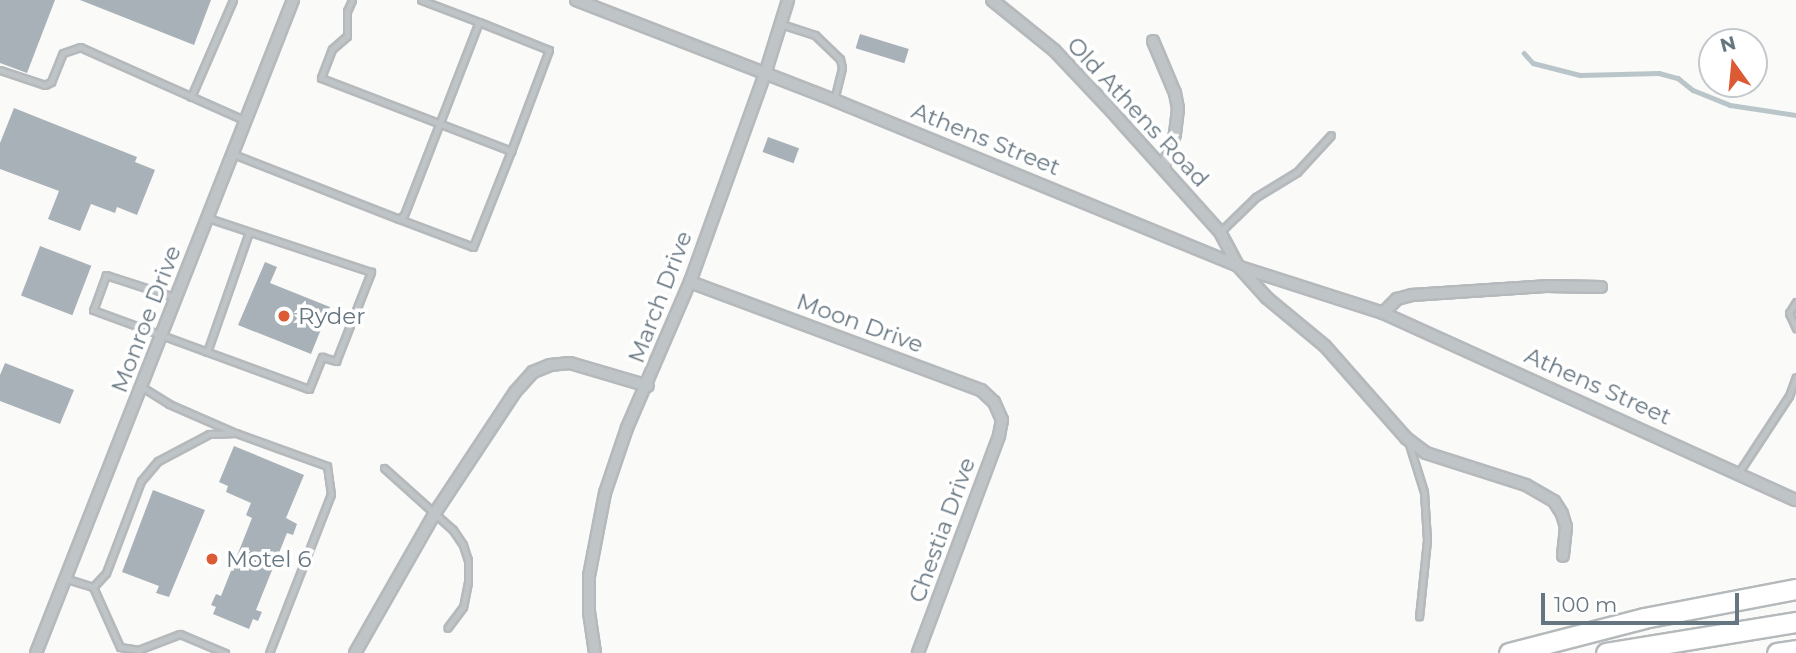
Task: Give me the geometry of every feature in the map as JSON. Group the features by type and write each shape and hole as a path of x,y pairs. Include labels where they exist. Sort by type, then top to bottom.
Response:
{"highway":[{"path":"1509,653 1644,618 1796,589"},
{"path":"1606,653 1796,622"},
{"path":"1777,653 1796,650"}],"street":[{"name":"Monroe Drive","path":"36,653 293,0"},
{"name":"Athens Street","path":"576,0 834,100 1238,266 1383,313 1796,500"},
{"name":"March Drive","path":"355,653 435,513 515,392 533,372 550,365 570,363 648,386 690,282 765,74 788,0"},
{"name":"Old Athens Road","path":"992,0 1054,50 1220,232 1238,266"},
{"path":"1153,41 1175,93 1178,109 1175,134 1163,168"},
{"name":"Athens Street","path":"1238,266 1267,298 1325,346 1406,438 1426,453 1527,485 1554,502 1562,513 1566,527 1563,556"},
{"name":"Moon Drive","path":"690,282 981,390 994,402 1002,420"},
{"path":"1383,313 1397,299 1412,295 1546,286 1601,287"},
{"path":"595,653 589,588 594,537 627,428 648,386"},
{"name":"Chestia Drive","path":"918,653 999,436 1002,420"}],"lane":[{"path":"191,97 233,0"},
{"path":"352,0 347,12 347,36 332,49 321,78 511,151"},
{"path":"233,154 474,247 549,50 421,0"},
{"path":"399,219 404,215 479,22"},
{"path":"781,24 816,35 840,59 842,68 834,100"},
{"path":"0,70 45,85 51,82 63,53 80,47 246,121"},
{"path":"1220,232 1256,197 1297,172 1331,135"},
{"path":"177,298 106,275 93,310 309,389 322,357 336,361 371,272 208,218"},
{"path":"207,352 249,232"},
{"path":"1796,302 1789,313 1796,328"},
{"path":"1739,472 1789,396 1796,377"},
{"path":"142,387 169,404 236,433 327,466 331,494 268,653"},
{"path":"93,587 106,573 141,481 158,461 209,435 236,433"},
{"path":"1406,438 1420,473 1425,504 1427,550 1419,617"},
{"path":"384,468 453,530 468,560 463,607 447,628"},
{"path":"64,578 93,587 120,647 138,650 180,634 225,653"}],"building":[{"path":"0,0 55,0 27,73 0,63"},
{"path":"80,0 211,0 194,45"},
{"path":"860,34 909,49 904,63 856,48"},
{"path":"14,108 137,157 135,162 155,170 137,215 117,207 115,213 91,204 80,231 48,219 59,191 0,169 0,143"},
{"path":"768,137 799,148 794,163 763,152"},
{"path":"40,246 91,266 72,315 21,295"},
{"name":"Ryder","path":"265,262 277,267 270,283 330,307 311,354 238,325"},
{"path":"5,363 74,390 60,424 0,401 0,375"},
{"path":"234,446 304,475 286,518 297,524 293,535 287,533 256,610 262,612 258,621 253,619 249,629 213,614 216,607 211,605 216,594 221,596 252,518 246,515 251,503 226,492 228,486 219,482"},
{"path":"153,490 205,510 169,597 156,593 159,586 122,572"}],"waterway":[{"path":"1524,53 1533,63 1580,75 1659,73 1678,78 1693,90 1730,105 1796,115"}],"place":[{"name":"Ryder","path":"284,316"},
{"name":"Motel 6","path":"212,559"}]}
